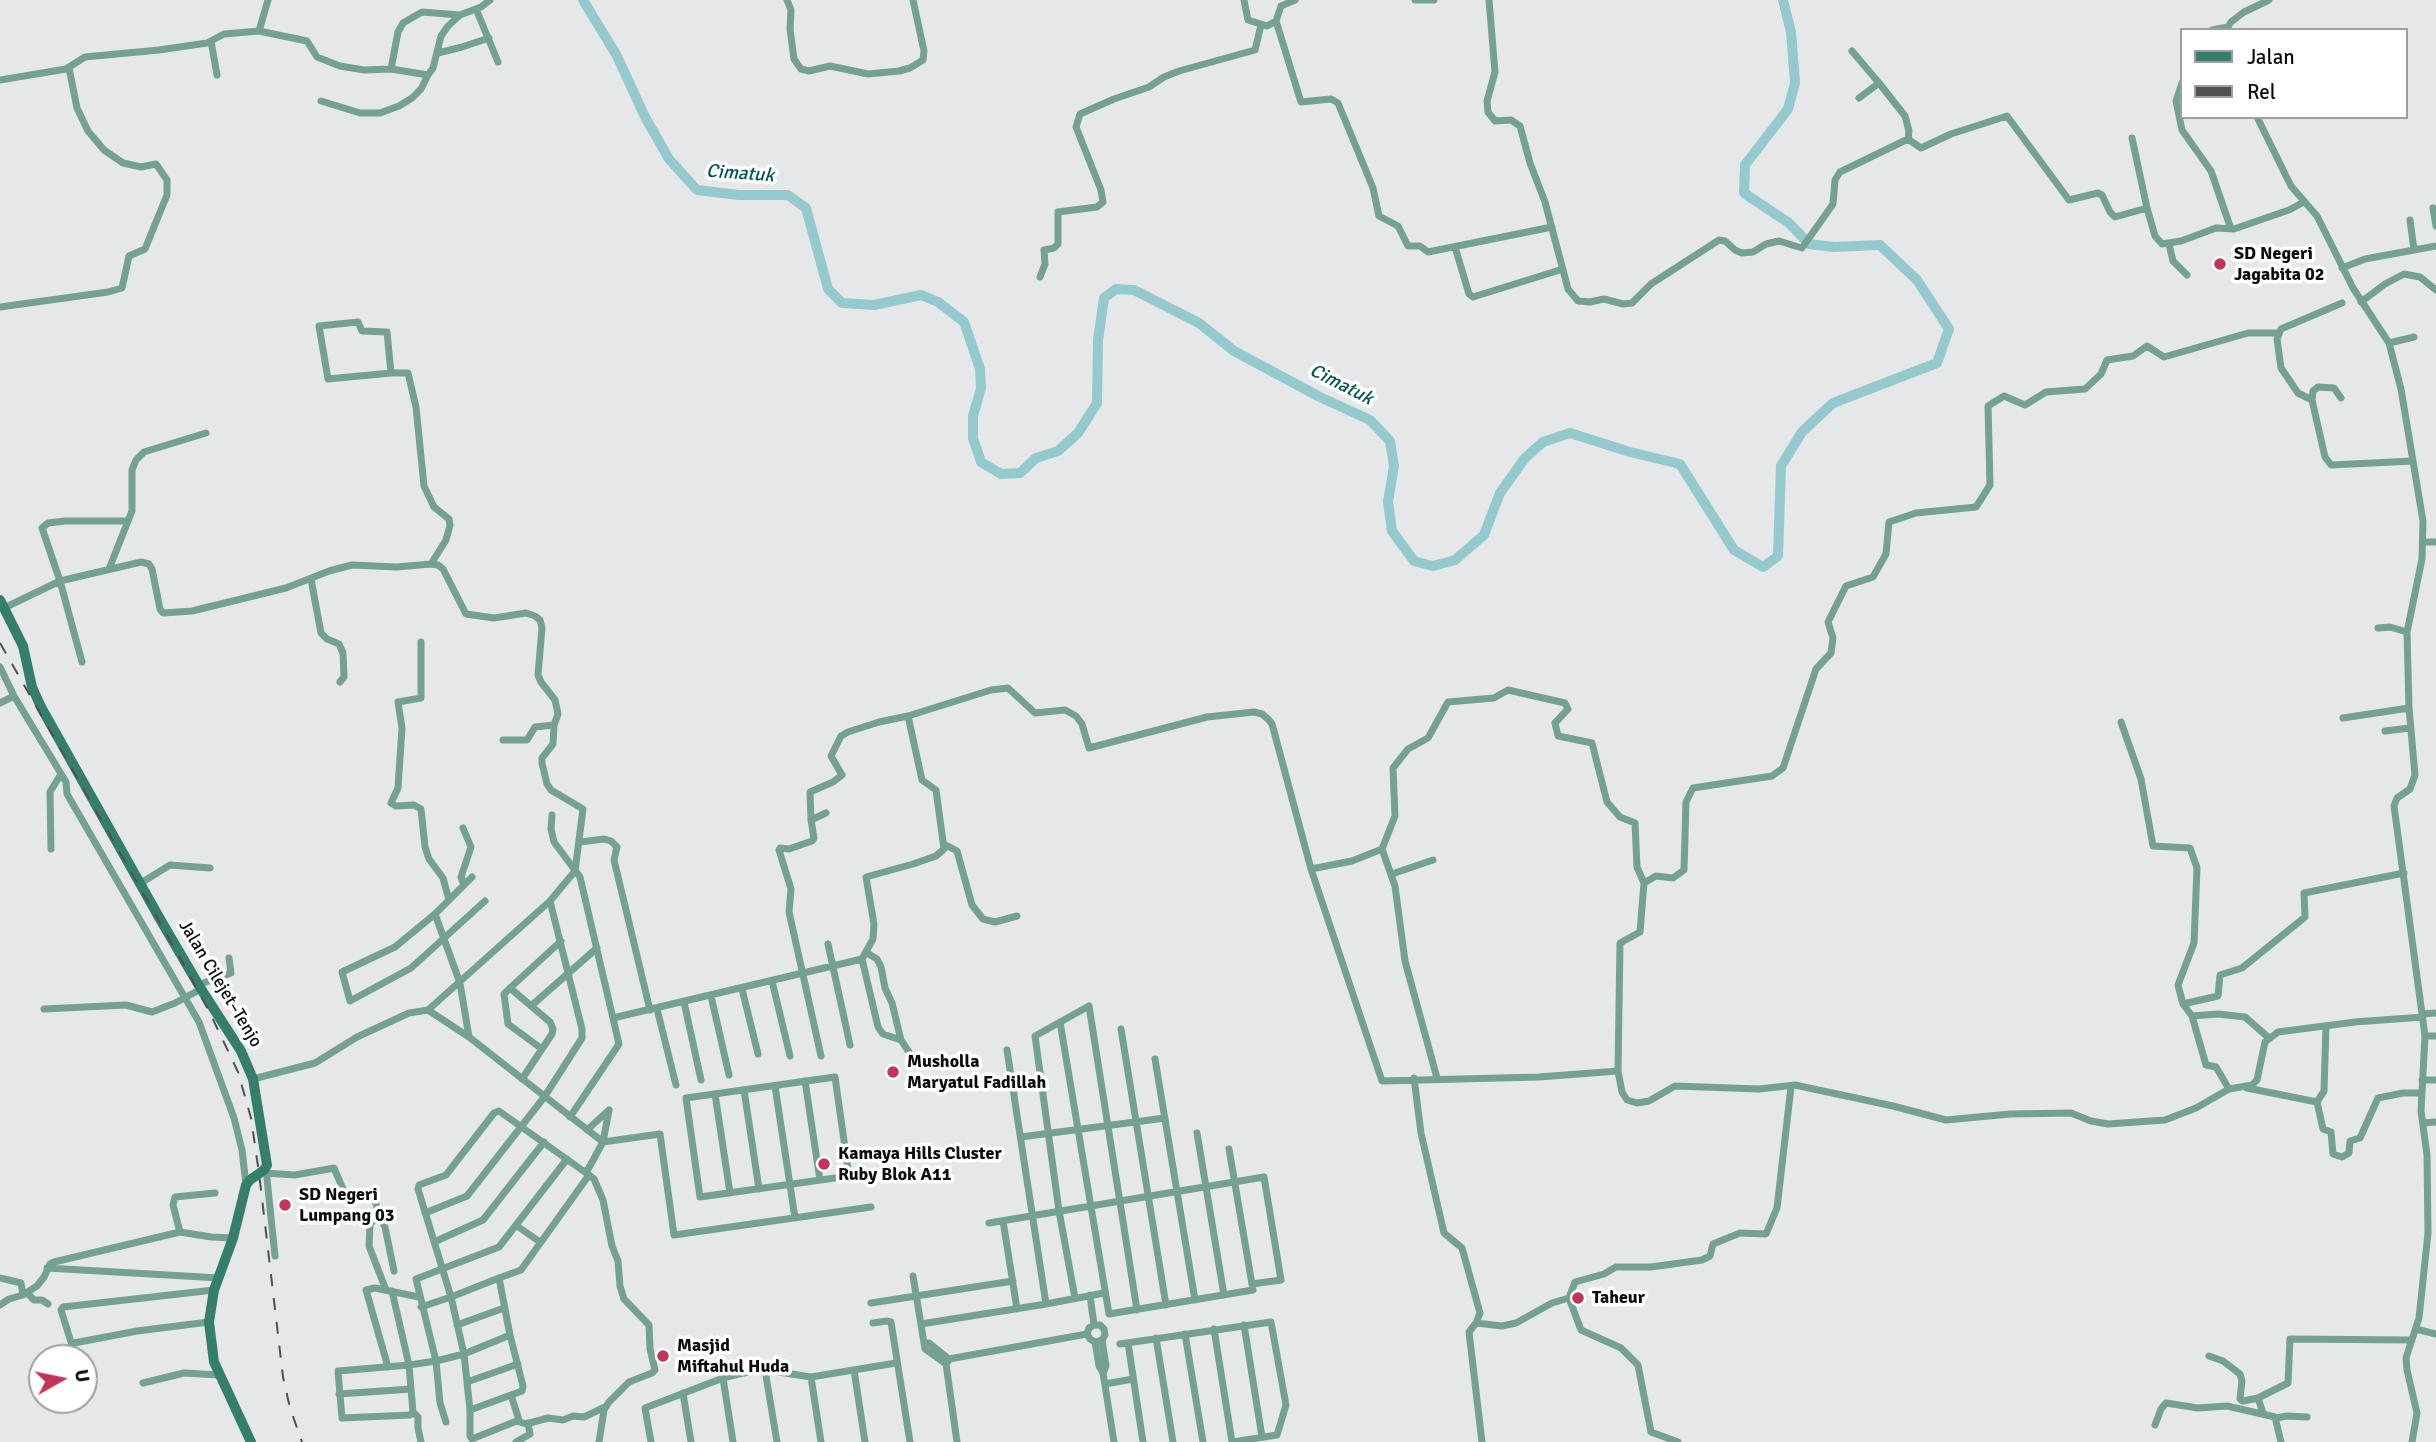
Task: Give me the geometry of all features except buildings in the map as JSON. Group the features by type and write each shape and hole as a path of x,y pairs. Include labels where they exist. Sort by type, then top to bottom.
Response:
{"main road":[{"name":"Jalan Cilejet–Tenjo","path":"2,604 23,646 36,697 200,987 241,1051 253,1079 267,1160 266,1171"},
{"path":"251,1442 219,1374 212,1351 209,1322 214,1290 233,1238 246,1185 266,1171"}],"street":[{"path":"259,31 268,0"},
{"path":"391,69 398,32 403,23 422,12 460,15 490,0"},
{"path":"787,0 791,10 790,29 794,59 801,69 809,71 830,66 868,74 910,68 924,57 913,0"},
{"path":"1244,0 1248,20 1267,26 1276,21"},
{"path":"1295,0 1281,6 1276,21 1301,102 1331,99 1338,103 1373,188 1381,219 1398,226 1403,240 1410,247 1420,246 1428,252 1552,227"},
{"path":"1415,0 1434,0"},
{"path":"1489,0 1495,72 1487,100 1488,111 1495,121 1511,120 1520,126 1552,227 1568,289 1578,301 1604,299 1628,304 1634,302 1651,284 1717,241 1725,241 1735,250 1747,254 1775,241 1784,241 1802,248 1833,204 1838,174 1908,139"},
{"path":"2227,28 2253,3 2269,0"},
{"path":"476,9 498,61"},
{"path":"321,101 360,113 380,113 412,98 421,89 433,68 443,33 460,15"},
{"path":"1040,277 1045,264 1044,250 1054,248 1058,244 1058,212 1097,207 1103,202 1101,190 1076,127 1080,114 1087,109 1149,87 1164,76 1255,50 1261,25"},
{"path":"0,80 69,68 85,57 159,50 211,40 224,34 259,31 307,41 317,57 340,66 364,70 391,69 428,75"},
{"path":"438,53 489,38"},
{"path":"211,40 217,75"},
{"path":"1853,51 1905,116 1908,139"},
{"path":"0,307 122,288 129,256 145,249 167,195 167,180 156,164 141,167 123,163 104,150 88,131 77,108 69,68"},
{"path":"1859,98 1878,83"},
{"path":"2180,89 2176,101 2182,130 2211,171 2231,229"},
{"path":"1908,139 1921,148 2008,116 2069,200 2098,193 2115,216 2147,208"},
{"path":"2258,119 2291,186 2317,216 2361,302 2389,343 2401,388 2423,520 2422,559 2407,632 2410,728 2415,775 2410,789 2397,798 2393,806 2425,1036 2421,1093 2432,1221 2422,1302 2406,1363 2417,1413 2412,1442"},
{"path":"2132,138 2147,208 2158,241 2169,244 2211,229 2231,229 2289,210 2304,202"},
{"path":"2433,208 2436,226"},
{"path":"2410,220 2414,250"},
{"path":"2169,244 2173,261 2187,275"},
{"path":"2342,268 2365,259 2436,246"},
{"path":"1455,247 1468,291 1473,297 1563,269"},
{"path":"2361,302 2404,274 2420,277 2436,290"},
{"path":"1644,883 1656,877 1673,878 1684,870 1686,802 1693,788 1772,776 1783,768 1816,669 1831,653 1833,639 1828,622 1846,586 1873,577 1886,554 1889,522 1916,513 1976,507 1990,485 1988,405 2004,396 2025,405 2046,392 2085,389 2101,374 2107,360 2133,356 2147,346 2164,357 2248,333 2278,333 2287,326 2342,303"},
{"path":"391,373 387,332 362,331 358,322 319,326 328,379 408,373 416,407 424,486 434,507 449,519 450,525 446,540 431,564"},
{"path":"2278,333 2282,370 2298,393 2312,400"},
{"path":"2389,343 2414,337"},
{"path":"2340,398 2334,388 2318,387 2313,391 2312,400 2325,457 2331,465 2413,461"},
{"path":"109,569 128,521 132,502 132,470 140,455 206,433"},
{"path":"82,662 60,580 41,531 45,524 65,521 128,521"},
{"path":"2423,542 2436,542"},
{"path":"2,604 60,580 141,562 149,564 153,571 163,613 192,611 286,588 329,571 356,564 391,568 431,564 443,569 466,614 495,618 526,613 540,620 542,628 537,672 556,703 558,714 554,725 553,744 542,760 545,780 551,790 583,809 575,871 550,901 428,1010 409,1013 367,1032 315,1063 253,1079"},
{"path":"311,579 321,633 339,644 343,653 344,677 340,682"},
{"path":"2378,628 2390,627 2407,632"},
{"path":"421,642 421,698 398,702 402,728 398,788 391,803 396,806 414,805 421,808 427,854 443,878 449,900"},
{"path":"0,667 14,696 66,782 67,794 199,1023 229,1103 242,1150 246,1185"},
{"path":"821,1056 789,912 791,889 780,848 789,849 814,840 810,792 842,775 831,756 841,736 990,690 1008,688 1035,713 1065,710 1076,716 1082,724 1087,745 1094,748 1207,717 1254,712 1262,714 1272,724 1311,869 1380,1079 1539,1077 1618,1071"},
{"path":"1437,1078 1405,961 1392,874 1382,849 1395,816 1393,768 1408,749 1428,738 1448,702 1494,698 1508,690 1565,703 1568,709 1555,723 1558,737 1592,743 1607,802 1620,817 1635,823 1637,867 1644,883 1640,932 1620,943 1618,1071 1622,1092 1627,1100 1637,1103 1649,1101 1675,1086 1759,1088 1795,1085 1946,1120 2010,1114 2071,1113 2108,1124 2165,1120 2196,1108 2229,1089 2252,1085 2258,1080 2265,1042 2278,1032 2436,1013"},
{"path":"0,702 14,696"},
{"path":"2343,718 2409,708"},
{"path":"901,1040 883,1034 878,1027 864,956 873,939 874,925 866,877 936,856 944,849 936,790 922,780 908,716"},
{"path":"2121,722 2141,779 2153,846 2190,848 2197,868 2194,943 2178,985 2183,1004 2193,1016 2206,1065 2216,1067 2229,1089"},
{"path":"503,740 527,740 535,727 554,725"},
{"path":"2385,731 2410,728"},
{"path":"51,849 50,792 61,774"},
{"path":"811,820 826,813"},
{"path":"552,815 554,842 580,877 619,1044 570,1117"},
{"path":"463,828 471,847 461,877 464,885"},
{"path":"580,842 604,839 617,848 614,860 676,1085"},
{"path":"944,844 957,851 972,905 984,919 995,922 1017,916"},
{"path":"1311,869 1352,861 1382,849"},
{"path":"1392,874 1433,860"},
{"path":"141,883 170,865 209,868"},
{"path":"2183,1004 2218,996 2220,975 2242,968 2305,917 2304,893 2404,873"},
{"path":"472,877 435,914 395,947 342,972 350,1001 408,970 485,901"},
{"path":"425,1213 467,1196 545,1096 583,1034 550,901"},
{"path":"435,914 460,983 469,1038"},
{"path":"542,1049 508,1024 504,994 561,941"},
{"path":"828,944 850,1045"},
{"path":"531,1006 597,948"},
{"path":"613,1018 803,974 864,956 879,962 901,1040 909,1052"},
{"path":"44,1009 126,1005 152,1012 231,973 229,958"},
{"path":"772,981 790,1056"},
{"path":"510,988 552,1025 552,1034 522,1079"},
{"path":"742,989 758,1054"},
{"path":"711,996 729,1075"},
{"path":"684,1002 701,1080"},
{"path":"1074,1298 1059,1212 1035,1036 1089,1006 1138,1310"},
{"path":"428,1010 469,1038 603,1142 660,1134 674,1236 871,1207"},
{"path":"2193,1016 2218,1014 2245,1017 2269,1038"},
{"path":"1060,1022 1109,1314 1253,1290 1229,1149"},
{"path":"2326,1026 2324,1091 2317,1102 2323,1129 2331,1132 2333,1154 2342,1157 2349,1153 2350,1141 2360,1138 2378,1098 2421,1093"},
{"path":"1121,1029 1166,1305"},
{"path":"2425,1036 2436,1036"},
{"path":"1007,1050 1046,1304"},
{"path":"1155,1059 1195,1300"},
{"path":"835,1077 849,1176 700,1197 686,1098 775,1086 835,1077"},
{"path":"1414,1079 1421,1133 1444,1233 1462,1248 1480,1313 1469,1332 1482,1442"},
{"path":"2422,1080 2436,1080"},
{"path":"806,1081 820,1180"},
{"path":"775,1086 795,1218"},
{"path":"2242,1086 2317,1102"},
{"path":"1678,1442 1651,1432 1638,1365 1621,1348 1581,1330 1569,1298 1575,1282 1604,1274 1616,1267 1651,1267 1702,1260 1710,1255 1713,1244 1740,1233 1762,1235 1769,1231 1777,1208 1791,1087"},
{"path":"744,1090 759,1189"},
{"path":"715,1094 730,1193"},
{"path":"421,1307 521,1270 588,1174 603,1142 609,1110 587,1129"},
{"path":"499,1111 544,1142 594,1179 603,1200 624,1299 649,1325 650,1349 655,1370 629,1382 605,1407 584,1417 573,1416 562,1421 548,1418 528,1423 517,1421 472,1439 464,1354 451,1297 418,1187 446,1175 494,1113 499,1111"},
{"path":"1021,1137 1165,1118"},
{"path":"2423,1123 2436,1122"},
{"path":"1197,1133 1224,1295"},
{"path":"434,1242 483,1220 544,1142"},
{"path":"2427,1147 2436,1147"},
{"path":"446,1422 440,1403 436,1361 415,1282 417,1277 499,1247 567,1159"},
{"path":"275,1256 266,1171 295,1175 334,1168 343,1195 371,1196 378,1207 394,1271"},
{"path":"989,1223 1264,1177 1281,1280 1252,1284"},
{"path":"180,1232 173,1205 175,1196 215,1193"},
{"path":"379,1216 370,1224 369,1246 389,1291 409,1365 413,1412 418,1417 421,1442"},
{"path":"1003,1221 1017,1309"},
{"path":"517,1226 540,1242"},
{"path":"0,1305 25,1294 41,1282 47,1268 54,1262 180,1232 233,1238"},
{"path":"47,1268 219,1278"},
{"path":"914,1276 925,1349 948,1361 1087,1334"},
{"path":"470,1410 523,1388 499,1278"},
{"path":"0,1279 21,1283 25,1294 48,1304"},
{"path":"871,1303 1013,1281"},
{"path":"388,1367 366,1293 368,1289 419,1297"},
{"path":"209,1322 137,1331 74,1343 71,1342 61,1308 214,1290"},
{"path":"921,1324 1104,1293"},
{"path":"1090,1295 1094,1325"},
{"path":"1476,1323 1502,1326 1516,1324 1552,1303 1569,1298"},
{"path":"457,1325 504,1308"},
{"path":"1143,1442 1124,1343 1214,1329 1244,1325 1267,1321 1273,1324 1286,1405 1277,1435 1233,1442 1214,1329"},
{"path":"873,1323 891,1322 910,1442"},
{"path":"1087,1334 1089,1328 1094,1325 1100,1325 1104,1329 1105,1335 1098,1341 1098,1366 1103,1373 1114,1442"},
{"path":"1244,1325 1262,1437"},
{"path":"2416,1329 2436,1334"},
{"path":"1087,1334 1090,1339 1098,1341"},
{"path":"1185,1334 1203,1442"},
{"path":"413,1412 410,1415 343,1418 338,1371 436,1361 464,1354 510,1335"},
{"path":"1156,1338 1173,1442"},
{"path":"2209,1356 2240,1374 2240,1400 2258,1398 2288,1383 2290,1339 2411,1340"},
{"path":"948,1361 957,1442"},
{"path":"651,1442 645,1408 723,1378 765,1370 811,1377 896,1363"},
{"path":"467,1382 518,1364"},
{"path":"765,1370 777,1442"},
{"path":"854,1370 865,1442"},
{"path":"144,1383 184,1373 219,1374"},
{"path":"811,1377 821,1442"},
{"path":"723,1378 733,1442"},
{"path":"1105,1384 1133,1379"},
{"path":"339,1394 411,1390"},
{"path":"683,1392 691,1442"},
{"path":"511,1395 519,1417 517,1421"},
{"path":"2258,1398 2263,1413"},
{"path":"2155,1425 2161,1409 2168,1403 2191,1408 2227,1406 2276,1418 2307,1417"},
{"path":"599,1442 605,1407"},
{"path":"2276,1418 2281,1442"},
{"path":"516,1442 530,1434 528,1423"}],"waterway":[{"name":"Cimatuk","path":"583,0 617,56 645,117 669,159 697,190 739,195 788,195 806,208 828,289 842,303 874,305 921,295 938,302 964,322 980,369 981,388 973,416 973,438 981,462 1001,474 1020,473 1036,458 1058,451 1078,433 1097,403 1098,340 1104,298 1116,289 1134,290 1199,323 1234,351 1320,397 1370,420 1390,441 1394,466 1388,502 1392,531 1414,561 1433,566 1455,560 1484,535 1500,493 1525,458 1543,442 1570,433 1680,464 1734,550 1763,567 1778,556 1781,466 1802,432 1833,403 1937,363 1949,329 1917,280 1880,245 1834,247 1809,244 1789,223 1744,193 1745,165 1788,109 1795,83 1791,32 1783,0"}],"railway":[{"path":"0,643 179,956 238,1072 251,1118 283,1377 302,1442"}],"place":[{"name":"SD Negeri Jagabita 02","path":"2220,264"},
{"name":"Musholla Maryatul Fadillah","path":"893,1072"},
{"name":"Kamaya Hills Cluster Ruby Blok A11","path":"824,1164"},
{"name":"SD Negeri Lumpang 03","path":"285,1205"},
{"name":"Taheur","path":"1578,1298"},
{"name":"Masjid Miftahul Huda","path":"663,1356"}]}
